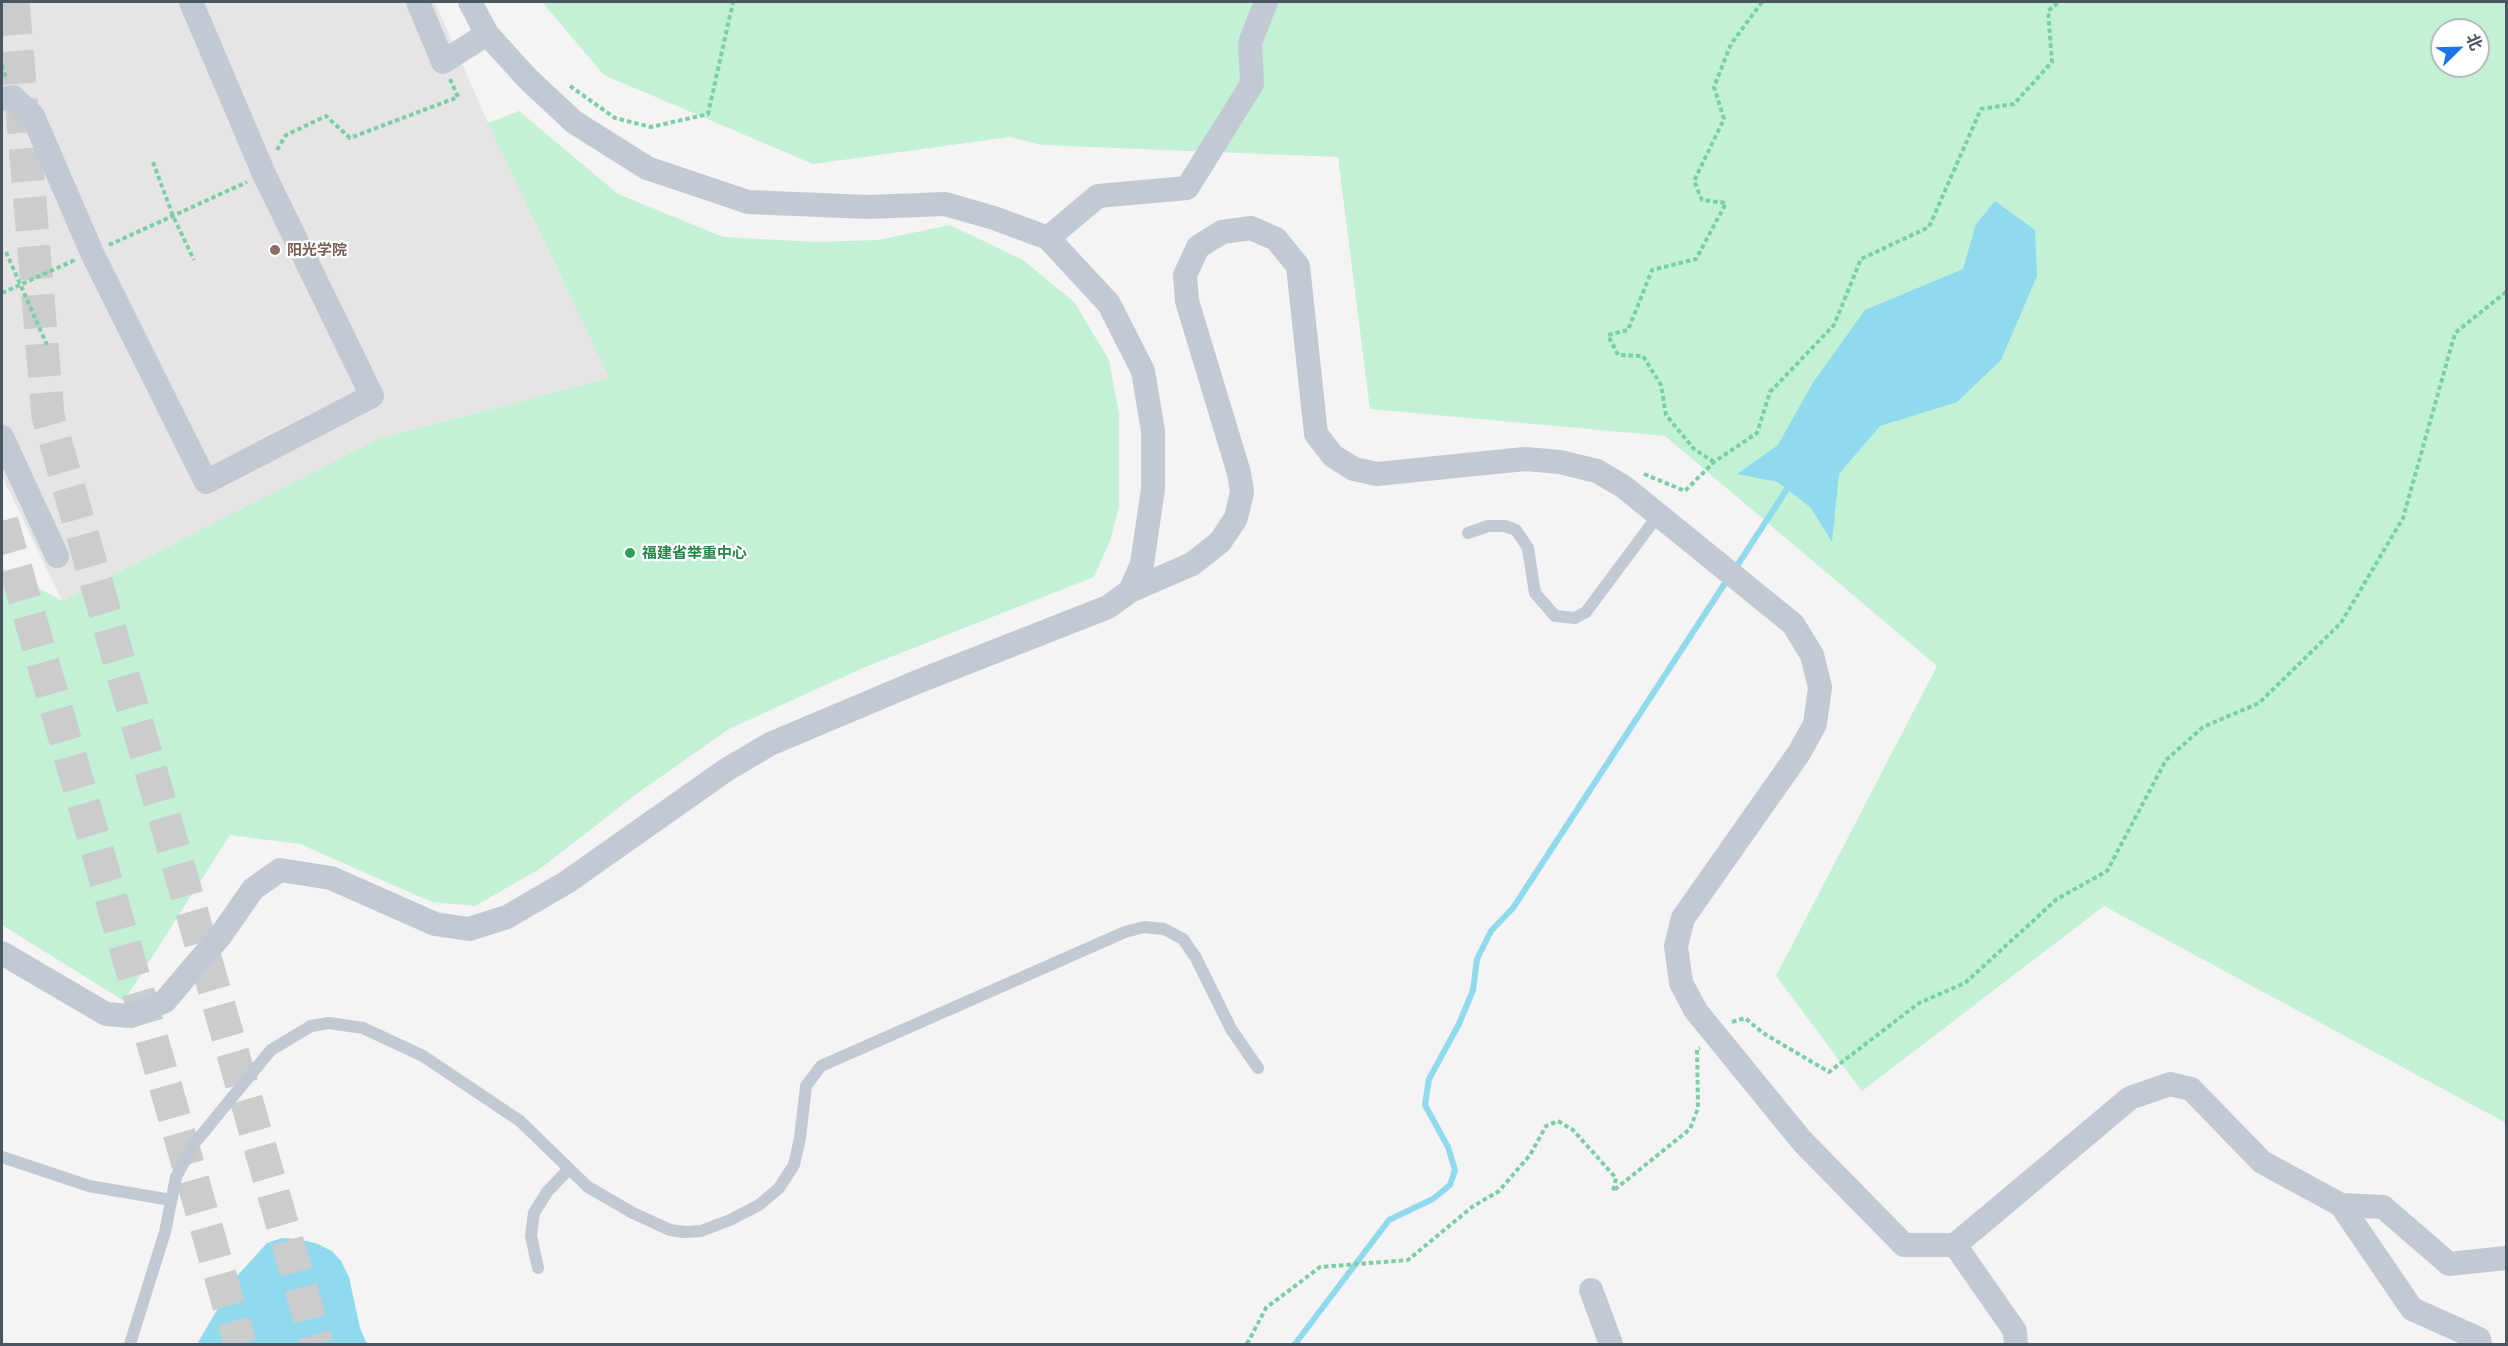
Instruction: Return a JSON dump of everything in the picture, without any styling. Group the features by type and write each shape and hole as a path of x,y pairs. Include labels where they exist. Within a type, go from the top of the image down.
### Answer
{"street":[{"path":"2,99 13,97 33,116 92,253 206,483 372,396 264,174 192,2"},
{"path":"418,2 443,62 487,34"},
{"path":"470,2 487,34 574,122 647,168 748,202 868,207 945,204 994,218 1048,238 1109,304 1143,371 1153,430 1153,489 1142,564 1130,591"},
{"path":"1048,238 1098,196 1187,188 1252,84 1250,43 1266,2"},
{"path":"2,953 106,1014 131,1016 165,1001 220,935 253,889 280,870 331,878 435,924 469,929 507,917 567,882 726,770 770,744 918,682 1108,607 1130,591 1192,564 1220,542 1236,518 1242,492 1239,473 1187,300 1185,275 1198,247 1222,232 1251,228 1276,239 1298,266 1316,434 1333,456 1354,469 1377,474 1525,459 1560,462 1597,471 1619,484 1659,514 1793,624 1812,655 1820,687 1815,724 1799,753 1683,918 1676,946 1682,983 1696,1011 1802,1141 1904,1245 1955,1245 2130,1098 2170,1084 2191,1089 2262,1162 2341,1205 2383,1208 2449,1264 2506,1258"},
{"path":"2,438 57,556"},
{"path":"2341,1205 2412,1309 2479,1339 2480,1344"},
{"path":"1955,1245 2015,1331 2016,1344"},
{"path":"1591,1290 1611,1344"}],"lane":[{"path":"1468,533 1488,526 1505,525 1516,530 1528,548 1534,593 1555,616 1575,618 1586,612 1659,514"},
{"path":"130,1344 165,1232 176,1177 194,1144 261,1060 284,1039 299,1031 329,1023 363,1028 423,1056 520,1121 588,1187 670,1230 684,1232 701,1231 730,1220 770,1197 788,1177 794,1165 800,1138 806,1086 821,1066 1125,932 1144,927 1164,929 1183,939 1196,958 1231,1029 1258,1068"},
{"path":"2,1157 90,1186 171,1200"},
{"path":"538,1268 531,1236 534,1213 547,1192 569,1169"}],"path":[{"path":"562,81 615,117 651,127 708,114 733,2"},
{"path":"1714,462 1694,449 1666,415 1661,385 1643,356 1618,354 1608,336 1628,330 1652,270 1696,258 1726,203 1702,200 1694,181 1724,119 1714,87 1731,44 1762,2"},
{"path":"1619,484 1624,466 1686,491 1714,462 1757,433 1770,392 1834,325 1862,259 1929,227 1981,109 2014,104 2052,62 2048,11 2059,2"},
{"path":"153,162 173,216 194,260"},
{"path":"6,252 47,345"},
{"path":"1247,1344 1266,1308 1320,1267 1408,1260 1472,1207 1499,1191 1530,1155 1546,1126 1558,1121 1573,1130 1616,1178 1613,1191 1690,1129 1698,1108 1696,1049 1722,1045 1727,1023 1744,1017 1763,1034 1829,1072 1919,1003 1965,983 2057,899 2107,871 2166,760 2203,727 2259,703 2341,623 2403,518 2455,333 2506,292"}],"shaded area":[{"name":"阳光学院","path":"2,2 435,2 488,123 609,378 378,439 62,601 2,476"}],"green space":[{"path":"542,2 2506,2 2506,1123 2104,906 1862,1091 1776,976 1937,666 1665,436 1370,409 1338,157 1042,145 1010,137 813,164 604,75"},
{"name":"福建省举重中心","path":"519,111 618,194 723,237 817,242 878,240 950,225 1023,260 1074,302 1109,360 1119,414 1119,507 1111,538 1094,577 865,667 729,729 639,792 541,868 475,906 432,902 300,844 230,835 124,1001 2,925 2,568 62,601 378,439 609,378 488,123"}],"water":[{"path":"1995,201 2035,230 2037,276 2001,360 1957,402 1880,426 1839,474 1832,542 1811,508 1778,482 1737,474 1778,445 1812,384 1865,310 1963,269 1976,224"},
{"path":"282,1238 299,1239 318,1244 332,1251 341,1261 349,1277 360,1328 367,1344 197,1344 237,1276 267,1243"}],"waterway":[{"path":"1735,569 1787,489"},
{"path":"1295,1344 1389,1220 1433,1199 1450,1185 1455,1170 1448,1147 1425,1105 1429,1079 1459,1024 1473,990 1477,959 1491,931 1513,908 1729,577"}],"tunnel":[{"path":"13,2 48,416 317,1344"},
{"path":"2,521 240,1344"}],"place":[{"name":"阳光学院","path":"275,250"},
{"name":"福建省举重中心","path":"630,553"}]}
